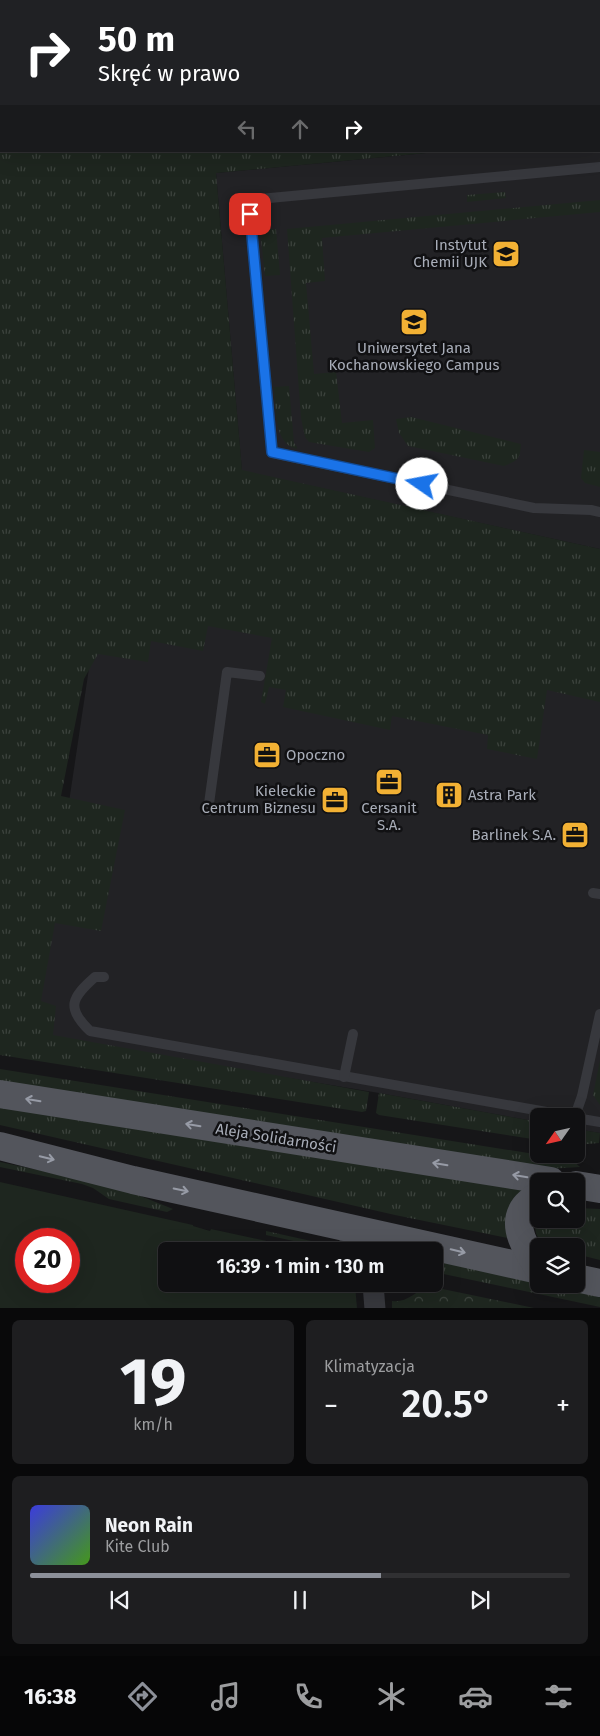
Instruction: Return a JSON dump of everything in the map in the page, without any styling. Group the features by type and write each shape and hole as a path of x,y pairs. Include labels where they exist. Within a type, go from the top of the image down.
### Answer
{"main road":[{"name":"Aleja Solidarności","path":"0,1094 530,1178"},
{"path":"0,1146 133,1180 342,1226 390,1242"},
{"path":"585,1186 600,1189"},
{"path":"530,1201 521,1212 519,1226 522,1240 530,1254"},
{"path":"443,1253 530,1267"},
{"path":"585,1280 600,1283"}],"street":[{"path":"342,1226 353,1242"},
{"path":"374,1292 375,1308"}],"lane":[{"path":"600,167 248,200 272,452 534,508 600,512"},
{"path":"208,812 227,672 260,676"},
{"path":"104,977 95,977 81,990 74,1005 77,1019 90,1031 530,1109"},
{"path":"578,1108 600,1014"},
{"path":"344,1077 353,1034"},
{"path":"585,1119 600,1122"}],"shaded area":[{"name":"Uniwersytet Jana Kochanowskiego Campus","path":"436,152 600,152 600,549 242,471 216,173"},
{"name":"Kieleckie Centrum Biznesu","path":"117,481 600,561 600,1133 585,1130 585,1108 530,1108 530,1120 379,1093 34,1036"}],"green space":[{"path":"0,152 436,152 216,173 242,470 600,549 600,702 547,690 537,759 487,749 488,735 392,716 390,730 283,707 286,690 269,687 265,704 261,702 272,638 208,626 203,651 151,641 148,662 98,654 84,679 61,796 125,810 101,931 55,923 41,1001 56,1006 53,1035 369,1092 366,1111 362,1112 0,1055"},
{"path":"505,192 506,198 467,202 467,195"},
{"path":"600,200 600,212 322,238 325,281 306,283 314,374 336,372 342,423 373,420 375,448 369,452 309,442 305,437 301,418 287,229"},
{"path":"276,229 280,275 265,276 260,230"},
{"path":"289,386 294,443 297,449 289,446 284,440 277,423 274,387"},
{"path":"411,417 521,444 519,456 515,461 504,466 408,446 399,433 396,419"},
{"path":"584,450 600,452 600,487 585,483 581,478"},
{"path":"600,1060 600,1105 593,1095"},
{"path":"0,1069 530,1153 530,1163 575,1163 580,1167 546,1169 0,1084"},
{"path":"379,1093 530,1120 530,1139 379,1115 376,1113"},
{"path":"0,1106 527,1191 512,1239 395,1215 0,1125"},
{"path":"585,1130 600,1133 599,1143 585,1144"},
{"path":"0,1162 118,1187 173,1209 167,1212 109,1199 93,1188 82,1184 0,1167"},
{"path":"0,1182 193,1225 210,1231 211,1229 271,1242 158,1242 158,1292 356,1292 357,1308 0,1308"},
{"path":"585,1208 600,1209 600,1260 585,1256 585,1238 539,1238 535,1228 585,1228"},
{"path":"266,1231 316,1242 298,1242 266,1235"},
{"path":"443,1261 530,1280 530,1292 443,1274"},
{"path":"443,1289 534,1308 392,1308 392,1301 407,1299 418,1292 443,1292"},
{"path":"534,1293 585,1293 600,1296 600,1307"}],"place":[{"name":"Instytut Chemii UJK","path":"506,254"},
{"name":"Uniwersytet Jana Kochanowskiego Campus","path":"414,322"},
{"name":"Opoczno","path":"267,755"},
{"name":"Cersanit S.A.","path":"389,782"},
{"name":"Astra Park","path":"449,795"},
{"name":"Kieleckie Centrum Biznesu","path":"335,800"},
{"name":"Barlinek S.A.","path":"575,835"}],"route":[{"path":"250,214 272,452 422,484"}]}
